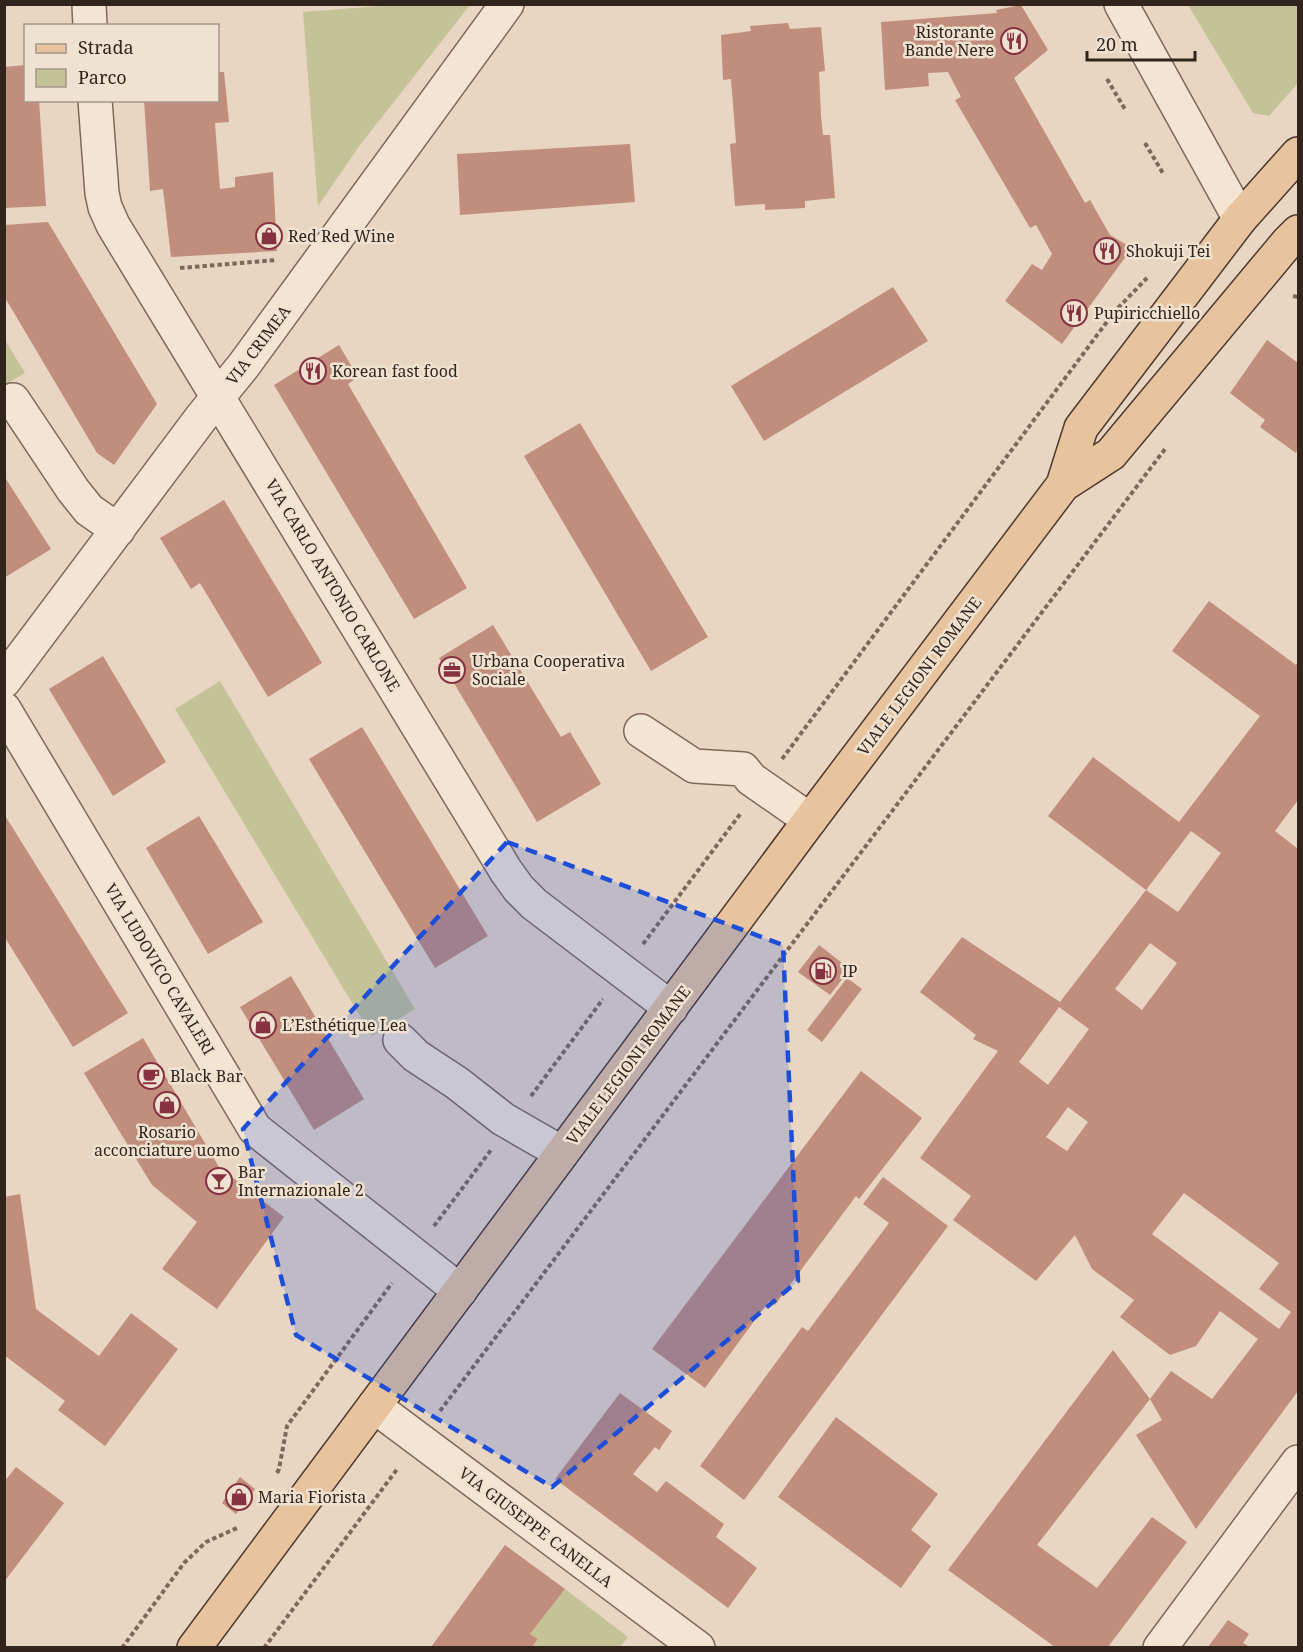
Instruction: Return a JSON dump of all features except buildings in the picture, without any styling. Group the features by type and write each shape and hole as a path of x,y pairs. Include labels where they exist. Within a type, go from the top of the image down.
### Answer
{"main road":[{"name":"VIALE LEGIONI ROMANE","path":"1064,485 1081,428 1240,219 1299,154"},
{"name":"VIALE LEGIONI ROMANE","path":"194,1647 810,820 1064,485 1111,454 1287,243 1299,232"}],"street":[{"path":"89,4 90,24"},
{"name":"VIA CRIMEA","path":"4,681 244,364 507,4"},
{"path":"1120,4 1240,219"},
{"name":"VIA CARLO ANTONIO CARLONE","path":"95,102 102,193 113,225 500,860 519,889 534,904 671,1008"},
{"path":"13,400 89,510 118,530"},
{"name":"VIA LUDOVICO CAVALERI","path":"4,709 255,1129 460,1291"},
{"path":"641,731 694,766 743,769 752,779 810,820"},
{"path":"400,1040 416,1056 457,1083 503,1119 562,1153"},
{"name":"VIA GIUSEPPE CANELLA","path":"374,1406 698,1647"},
{"path":"1160,1647 1299,1462"}],"path":[{"path":"1107,79 1126,111"},
{"path":"1145,143 1164,175"},
{"path":"171,269 281,260"},
{"path":"641,947 1115,311 1147,278 1156,272"},
{"path":"1284,299 1291,291"},
{"path":"442,1409 1167,446"},
{"path":"274,1477 279,1469 286,1426 395,1279"},
{"path":"264,1647 402,1463"},
{"path":"122,1647 184,1563 206,1542 235,1530 241,1523"}],"highlighted area":[{"path":"507,842 783,945 798,1281 552,1487 296,1335 243,1129"}],"green space":[{"path":"406,4 470,5 360,145 318,206 303,12"},
{"path":"1188,5 1298,5 1298,83 1269,116 1253,113"},
{"path":"5,340 25,373 4,385"},
{"path":"220,681 415,1009 372,1036 175,709"},
{"path":"565,1589 628,1637 620,1647 532,1648 538,1639 530,1634"}],"place":[{"name":"Ristorante Bande Nere","path":"1014,41"},
{"name":"Red Red Wine","path":"269,236"},
{"name":"Shokuji Tei","path":"1107,251"},
{"name":"Pupiricchiello","path":"1074,313"},
{"name":"Korean fast food","path":"313,371"},
{"name":"Urbana Cooperativa Sociale","path":"452,670"},
{"name":"IP","path":"823,971"},
{"name":"L’Esthétique Lea","path":"263,1025"},
{"name":"Black Bar","path":"151,1076"},
{"name":"Rosario acconciature uomo","path":"167,1105"},
{"name":"Bar Internazionale 2","path":"219,1181"},
{"name":"Maria Fiorista","path":"239,1497"}]}
